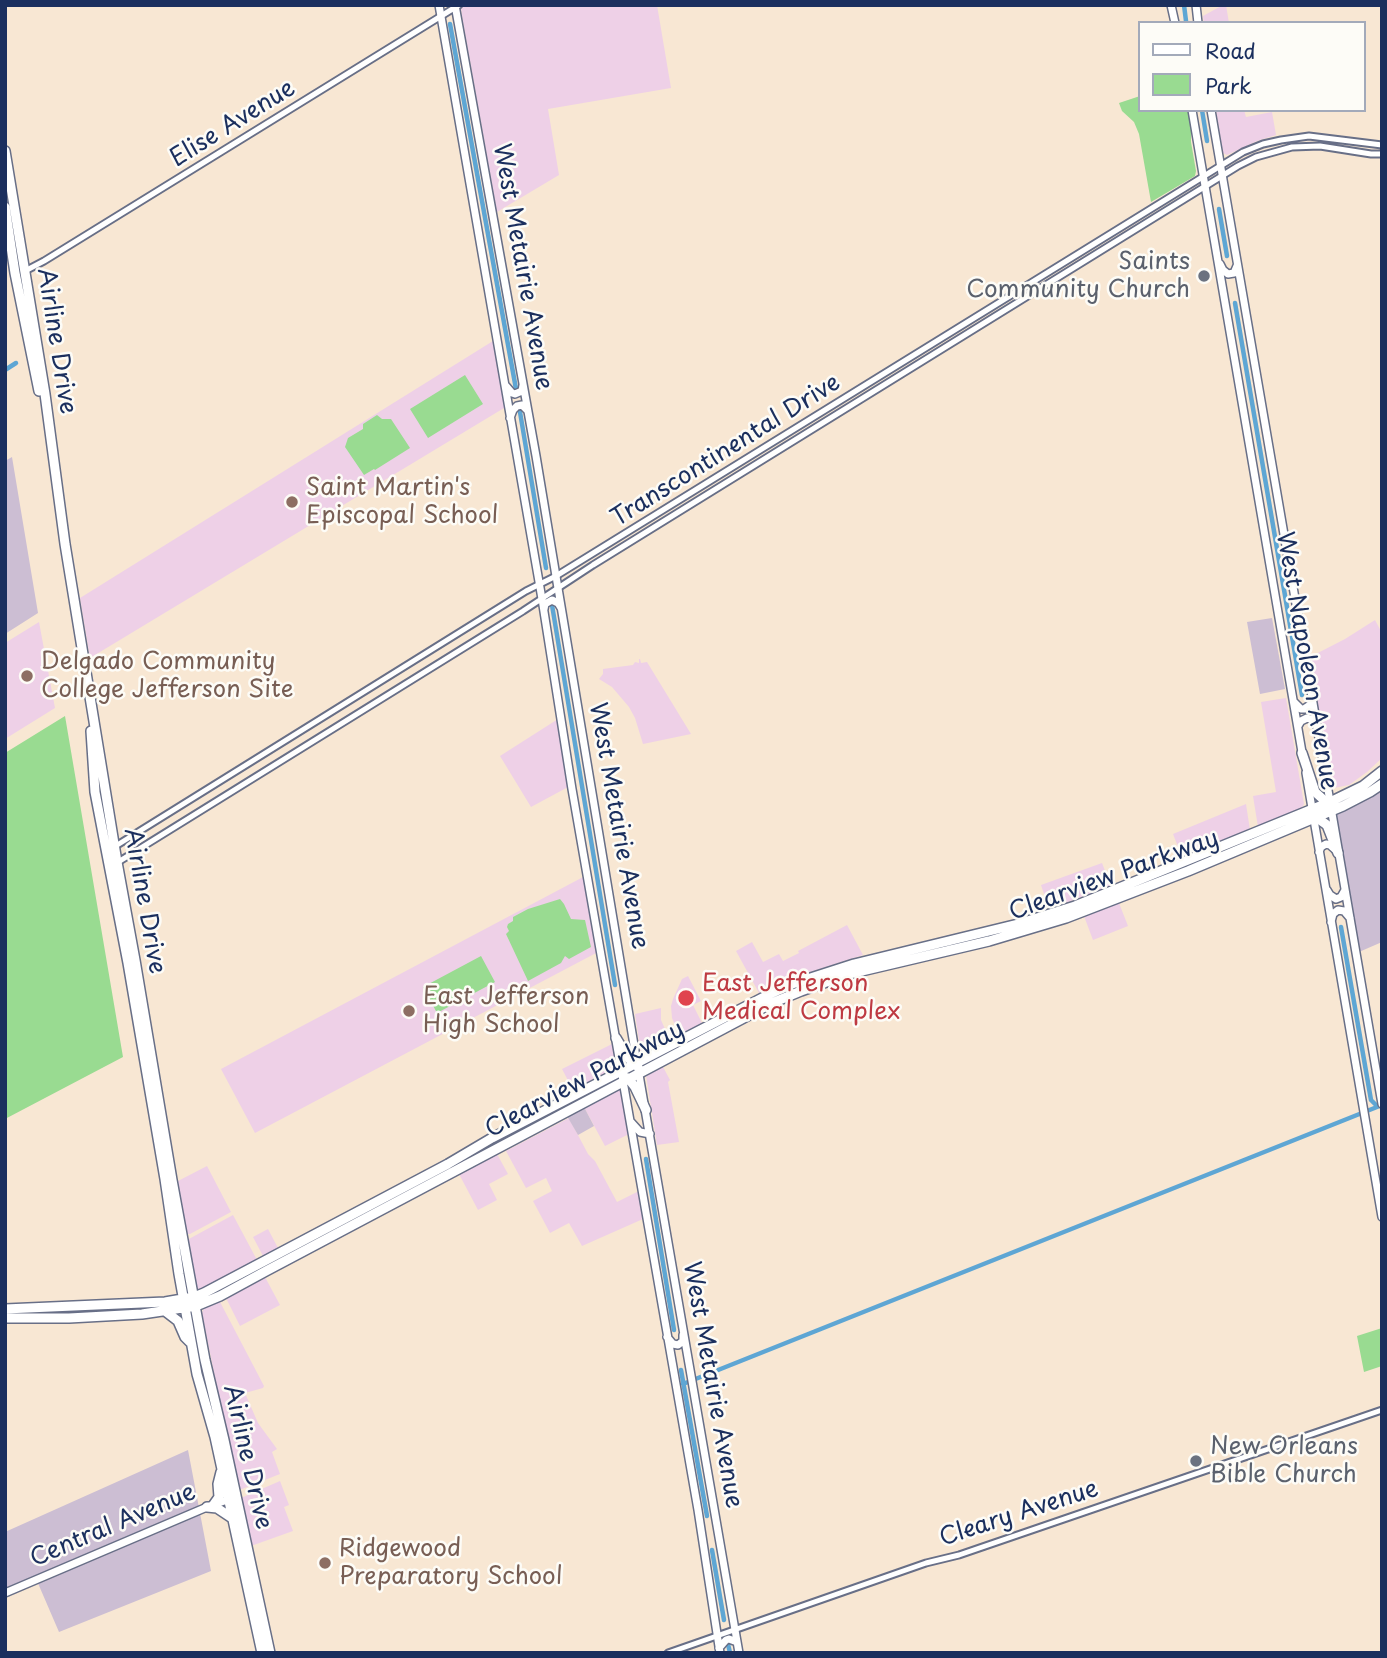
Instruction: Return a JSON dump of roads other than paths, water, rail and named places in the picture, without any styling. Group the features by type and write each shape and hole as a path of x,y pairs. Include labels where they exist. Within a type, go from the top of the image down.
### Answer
{"highway":[{"name":"Airline Drive","path":"5,151 46,394 110,849 165,1179 190,1303 218,1417 232,1498 270,1653"},
{"name":"Airline Drive","path":"5,207 15,274 41,401 59,537 87,703 95,792 110,849"},
{"path":"1302,752 1313,787 1330,805"},
{"name":"Clearview Parkway","path":"637,1067 649,1067 772,1003 828,981 1032,930 1103,905 1105,900 1116,894 1312,814 1363,786 1382,771"},
{"name":"Clearview Parkway","path":"1330,805 1343,806 1382,784"},
{"path":"1312,814 1329,828 1338,853"},
{"name":"Clearview Parkway","path":"5,1318 80,1317 165,1311 220,1296 541,1125 692,1034 792,985 854,964 1030,921 1118,894 1134,882 1312,814"},
{"path":"914,958 914,953 943,943"},
{"path":"879,967 890,959 903,956 905,951"},
{"path":"678,1052 678,1047 692,1040 692,1034"},
{"path":"616,1038 637,1067"},
{"name":"Clearview Parkway","path":"190,1303 611,1076 624,1076"},
{"path":"624,1076 635,1087 646,1110"},
{"path":"536,1116 541,1125"},
{"path":"312,1247 313,1240 342,1224 348,1217"},
{"name":"Airline Drive","path":"190,1303 191,1344 197,1374 232,1498 232,1518 262,1653"},
{"path":"5,1308 190,1303"},
{"path":"165,1311 178,1321 191,1344"},
{"path":"206,1406 212,1408 218,1417"},
{"path":"222,1470 218,1484 219,1497 211,1506 232,1518"}],"main road":[{"name":"West Metairie Avenue","path":"439,5 540,585 572,789 624,1076 629,1118 635,1133 636,1157 720,1650"},
{"name":"West Metairie Avenue","path":"457,6 554,560 637,1067 739,1653"},
{"path":"443,30 445,22 454,20 461,36"},
{"name":"West Napoleon Avenue","path":"1192,112 1382,1217"},
{"name":"West Napoleon Avenue","path":"1211,112 1382,1103"},
{"path":"1218,261 1228,274 1234,272 1237,265"},
{"path":"1224,297 1226,290 1232,285 1236,285 1242,294"},
{"path":"503,379 515,394 522,391 523,385"},
{"path":"510,421 517,406 526,407 528,414"},
{"path":"536,563 540,571 548,572 552,570 554,560"},
{"path":"544,610 545,604 552,600 558,603 562,612"},
{"path":"1293,701 1304,709 1310,705 1312,699"},
{"path":"1298,727 1307,718 1313,720 1317,726"},
{"path":"1319,852 1326,844 1338,853"},
{"path":"1325,887 1336,899 1341,897 1345,888"},
{"path":"1331,923 1338,910 1344,911 1350,919"},
{"path":"609,994 613,999 619,1000 626,989"},
{"path":"613,1021 621,1012 630,1018"},
{"path":"635,1133 645,1129 648,1123"},
{"path":"635,1133 650,1134"},
{"path":"635,1133 644,1138 652,1149"},
{"path":"636,1157 640,1146 646,1145 652,1149"},
{"path":"666,1333 668,1340 678,1345 683,1341 683,1328"},
{"path":"672,1368 675,1356 680,1355 684,1356 691,1371"},
{"name":"Central Avenue","path":"5,1593 232,1498"},
{"path":"698,1515 705,1526 709,1526 715,1516"},
{"path":"703,1546 709,1539 720,1544"},
{"path":"714,1614 717,1621 724,1624 731,1621 732,1615"},
{"path":"720,1650 726,1640 737,1642"}],"street":[{"name":"Elise Avenue","path":"15,274 26,271 457,6"},
{"name":"Transcontinental Drive","path":"110,849 1243,152 1263,144 1309,136 1382,145"},
{"name":"Transcontinental Drive","path":"113,864 910,368 1256,157 1292,147 1320,146 1382,154"},
{"path":"906,360 910,368"},
{"name":"Cleary Avenue","path":"668,1653 1382,1410"}],"waterway":[{"path":"1184,5 1186,21"},
{"path":"450,24 516,389"},
{"path":"1202,112 1207,141"},
{"path":"1219,209 1227,256"},
{"path":"1235,303 1302,695"},
{"path":"5,370 16,363"},
{"path":"520,412 546,568"},
{"path":"552,605 615,985"},
{"path":"1341,927 1371,1100 1377,1106"},
{"path":"683,1384 1382,1105"},
{"path":"646,1159 674,1330"},
{"path":"681,1370 707,1516"},
{"path":"712,1550 724,1620"},
{"path":"728,1644 730,1653"}],"place":[{"name":"Saints Community Church","path":"1204,276"},
{"name":"Saint Martin's Episcopal School","path":"292,502"},
{"name":"Delgado Community College Jefferson Site","path":"27,676"},
{"name":"East Jefferson Medical Complex","path":"686,998"},
{"name":"East Jefferson High School","path":"409,1011"},
{"name":"New Orleans Bible Church","path":"1196,1461"},
{"name":"Ridgewood Preparatory School","path":"325,1563"}]}
